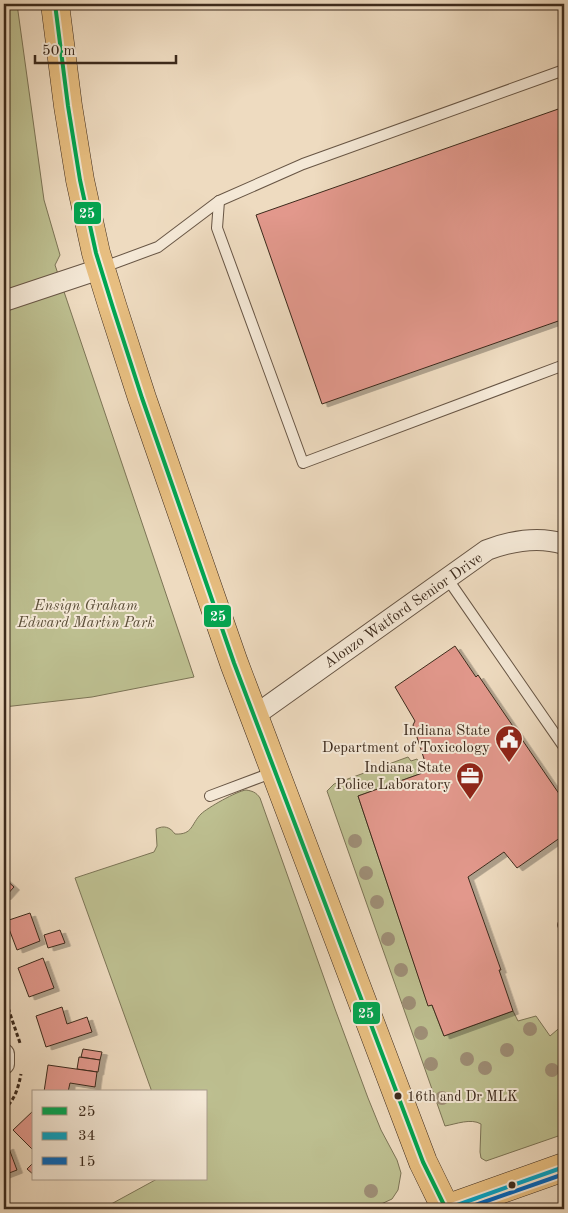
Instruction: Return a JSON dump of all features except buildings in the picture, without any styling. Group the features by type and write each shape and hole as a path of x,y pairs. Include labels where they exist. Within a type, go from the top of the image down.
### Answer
{"main road":[{"path":"55,4 72,136 100,268 187,530 254,716 424,1162 446,1209 564,1167"}],"street":[{"path":"4,301 100,268"},
{"name":"Alonzo Watford Senior Drive","path":"254,716 487,550 530,541 550,540 564,544"},
{"path":"4,1054 4,1064"}],"lane":[{"path":"100,268 158,247 219,201 303,164 564,70"},
{"path":"219,201 216,228 303,463 564,365"},
{"path":"448,578 564,747"},
{"path":"210,796 275,772"}],"green space":[{"name":"Ensign Graham Edward Martin Park","path":"4,4 17,4 44,200 60,255 55,265 194,677 92,697 4,707"},
{"path":"408,757 411,761 417,759 420,764 425,763 428,771 358,796 428,1005 432,1005 444,1036 513,1011 518,1021 536,1016 550,1036 564,1024 564,1134 486,1161 481,1158 480,1152 481,1124 468,1121 445,1126 327,791 334,784"},
{"path":"242,791 254,792 260,798 368,1098 381,1130 397,1160 401,1173 398,1190 392,1199 366,1209 102,1209 155,1180 208,1180 208,1090 151,1090 75,878 154,852 157,846 156,829 164,827 169,828 175,834 185,833 204,811 229,796"}],"transit line":[{"name":"25","path":"55,4 80,180 96,253 142,398 234,663 423,1162 446,1209"},
{"name":"34","path":"446,1209 564,1167"},
{"name":"15","path":"464,1209 564,1174"}],"place":[{"name":"Indiana State Department of Toxicology","path":"509,763"},
{"name":"Indiana State Police Laboratory","path":"470,800"},
{"name":"16th and Dr MLK","path":"398,1096"}]}
